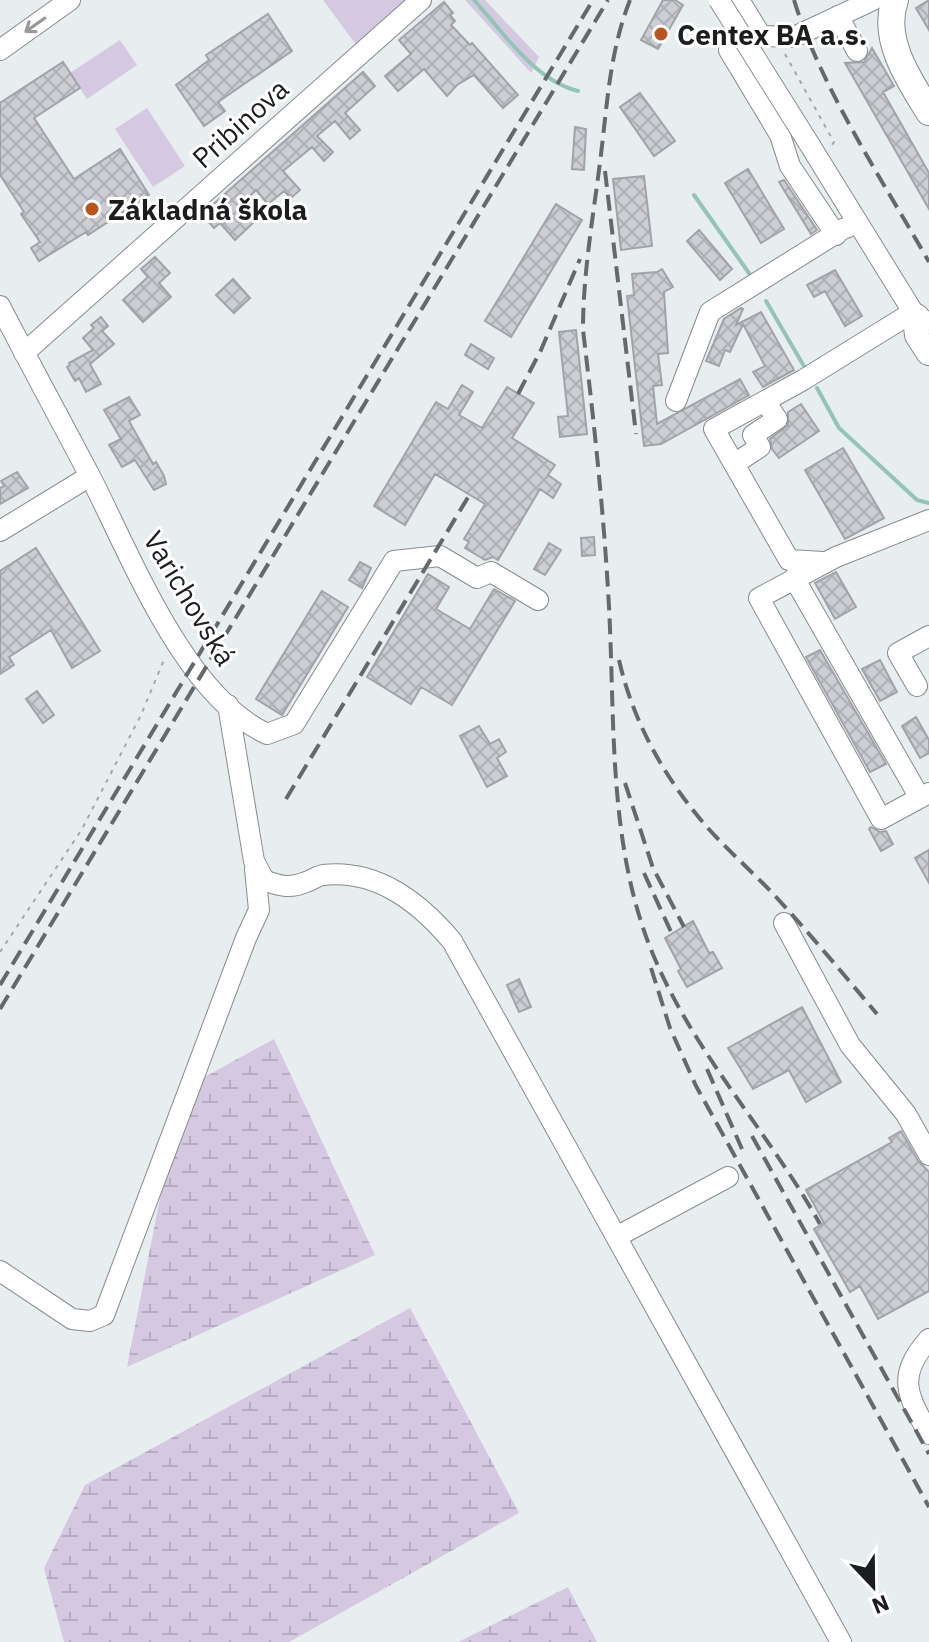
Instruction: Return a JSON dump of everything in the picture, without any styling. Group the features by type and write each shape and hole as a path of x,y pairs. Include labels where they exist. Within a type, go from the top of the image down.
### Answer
{"main road":[{"path":"895,0 891,17 897,52 909,80 929,112"},
{"path":"922,320 918,335 929,352"}],"street":[{"path":"0,50 70,0"},
{"path":"719,0 922,320 714,429 789,560 826,562"},
{"path":"739,0 761,36"},
{"path":"836,235 790,166 780,135 723,52 761,36 786,37 806,33 873,0"},
{"name":"Pribinova","path":"24,353 419,1"},
{"path":"838,16 857,51"},
{"path":"676,401 710,312 736,293 858,223"},
{"name":"Varichovská","path":"0,306 173,636 192,667 250,726 267,734 294,724 394,561 440,556 477,578 491,572 538,600"},
{"path":"734,464 760,447 753,435 777,419 765,401"},
{"path":"0,531 90,476"},
{"path":"794,578 924,795 881,819 759,598 794,578 826,562 929,520"},
{"path":"917,686 898,653 929,636"},
{"path":"0,1271 72,1319 90,1321 104,1315 259,910 228,705"},
{"path":"254,861 264,880 282,887 292,887 319,876 344,874 370,879 409,898 432,917 452,941 841,1642"},
{"path":"784,923 850,1045 906,1114 929,1155"},
{"path":"618,1236 728,1177"},
{"path":"929,1339 916,1353 907,1378 913,1404 929,1434"}],"path":[{"path":"786,37 785,56 834,142 828,151"},
{"path":"0,952 82,829 141,715 173,636"}],"green space":[{"path":"323,0 409,0 357,46"},
{"path":"465,0 485,0 539,57 531,73"},
{"path":"120,40 137,65 87,99 70,73"},
{"path":"147,108 185,166 153,187 115,129"},
{"path":"274,1039 375,1255 127,1367 181,1090"},
{"path":"410,1308 519,1513 289,1642 64,1642 44,1568 85,1485"},
{"path":"568,1587 597,1642 458,1642"}],"building":[{"path":"663,0 675,0 683,5 658,49 641,40"},
{"path":"929,0 929,30 916,8"},
{"path":"444,2 453,13 450,15 455,21 451,25 470,45 472,43 518,95 503,108 474,75 457,85 447,96 424,69 398,91 385,76 411,54 399,40"},
{"path":"268,14 292,51 218,102 225,111 204,126 176,85 209,60 206,55"},
{"path":"872,48 894,86 883,92 929,173 929,209 845,63 864,62"},
{"path":"63,62 80,88 34,118 74,179 120,149 149,195 88,235 86,232 39,261 31,248 40,242 0,175 0,103"},
{"path":"363,72 375,86 345,113 360,130 350,139 335,121 317,136 333,152 324,161 312,147 283,171 300,190 291,198 284,191 268,204 256,190 240,206 254,222 235,240 220,223 214,228 202,214"},
{"path":"640,93 675,141 654,156 620,107"},
{"path":"575,127 586,129 584,170 572,169"},
{"path":"748,169 784,229 761,243 725,183"},
{"path":"644,176 652,246 621,250 613,179"},
{"path":"784,180 817,230 811,234 779,182"},
{"path":"556,204 582,220 511,337 485,321"},
{"path":"699,230 732,269 720,280 687,241"},
{"path":"155,257 170,273 159,283 171,297 143,322 123,300 148,277 141,269"},
{"path":"662,269 673,287 664,292 668,353 658,354 662,385 653,386 657,424 740,379 749,395 661,444 644,446 627,296 634,295 632,274"},
{"path":"835,270 862,316 845,326 825,291 814,297 807,285"},
{"path":"233,279 250,298 234,313 216,295"},
{"path":"741,308 736,325 761,312 794,370 763,387 753,372 765,366 743,324 730,352 725,350 719,366 706,361 724,319"},
{"path":"101,317 108,326 102,331 114,344 90,364 101,384 86,392 79,378 75,381 67,367 93,350 83,338"},
{"path":"576,330 587,434 560,437 558,417 568,416 559,332"},
{"path":"471,344 494,358 488,369 465,355"},
{"path":"462,385 473,392 459,415 482,428 507,387 534,403 512,438 555,465 548,475 561,484 553,498 540,489 498,560 493,557 485,560 465,548 469,542 464,539 485,504 435,474 405,525 374,506 436,402 448,409"},
{"path":"129,397 140,415 129,421 153,464 156,462 164,476 166,484 154,490 135,460 122,467 109,445 121,439 104,410"},
{"path":"801,404 819,431 779,458 772,449 770,439 788,425 788,412"},
{"path":"843,448 884,518 845,539 805,470"},
{"path":"17,472 28,488 0,504 0,488 4,486 1,481"},
{"path":"594,537 595,555 582,556 581,538"},
{"path":"549,543 561,550 545,575 534,569"},
{"path":"36,548 100,651 72,668 51,630 9,657 14,665 0,674 0,571"},
{"path":"360,562 371,568 362,588 349,580"},
{"path":"836,572 856,607 835,619 815,583"},
{"path":"428,574 449,587 436,609 470,629 494,589 515,601 452,705 421,687 411,704 367,677"},
{"path":"322,591 348,607 282,715 256,699"},
{"path":"820,650 886,764 870,772 806,657"},
{"path":"880,660 897,692 880,701 862,669"},
{"path":"37,691 54,715 43,723 26,699"},
{"path":"916,717 929,740 929,753 920,758 902,726"},
{"path":"479,726 490,744 499,739 506,752 497,758 507,776 487,787 460,736"},
{"path":"871,827 880,832 886,831 893,844 881,851 869,829"},
{"path":"929,850 929,883 915,858"},
{"path":"693,921 709,953 713,952 722,968 687,987 665,938"},
{"path":"519,979 531,1007 519,1012 507,985"},
{"path":"802,1007 841,1082 806,1102 789,1070 753,1089 728,1048"},
{"path":"901,1131 918,1161 929,1172 929,1291 878,1319 860,1286 850,1292 814,1229 824,1223 806,1190 892,1142 889,1138"}],"waterway":[{"path":"474,0 533,66 547,77 578,91"},
{"path":"694,195 751,276"},
{"path":"766,301 805,368"},
{"path":"817,388 839,428 917,500 929,503"}],"railway":[{"path":"0,985 593,0"},
{"path":"0,1009 608,0"},
{"path":"630,0 617,42 609,84 583,310 604,537 620,822 636,906 667,984 707,1054 820,1224"},
{"path":"794,0 836,100 929,262"},
{"path":"605,171 636,434"},
{"path":"518,394 541,350 580,259"},
{"path":"286,799 470,494"},
{"path":"619,660 633,706 652,749 692,809 789,911 877,1014"},
{"path":"625,783 653,868 684,927"},
{"path":"644,873 672,934"},
{"path":"651,968 670,1028 696,1086 929,1507"},
{"path":"707,1069 742,1149"},
{"path":"752,1136 929,1454"}],"place":[{"name":"Centex BA a.s.","path":"661,34"},
{"name":"Základná škola","path":"92,209"}]}
